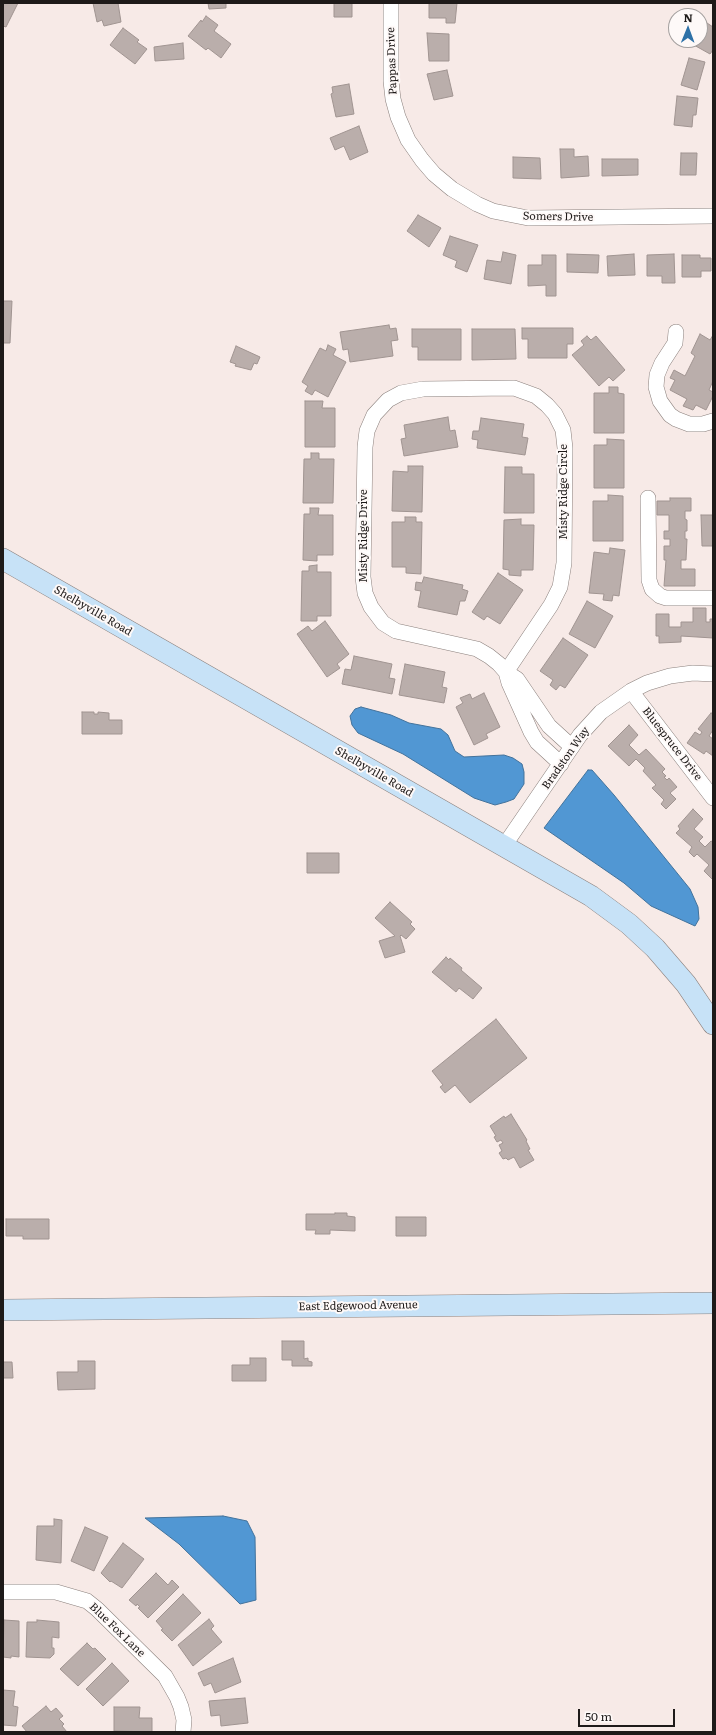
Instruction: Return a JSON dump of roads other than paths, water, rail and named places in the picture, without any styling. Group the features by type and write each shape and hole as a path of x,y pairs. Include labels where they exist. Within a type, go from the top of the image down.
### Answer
{"main road":[{"name":"Shelbyville Road","path":"3,559 591,896 629,924 655,948 686,984 713,1024"},
{"name":"East Edgewood Avenue","path":"3,1310 713,1303"}],"street":[{"name":"Pappas Drive","path":"391,3 390,68 392,92 398,117 408,140"},
{"name":"Somers Drive","path":"408,140 425,165 442,182 477,204 499,213 528,218 713,216"},
{"path":"676,332 675,343 662,363 657,375 656,388 660,401 670,415 680,421 689,424 703,424 713,421"},
{"name":"Misty Ridge Circle","path":"423,388 514,388 522,390 536,396 547,405 555,414 563,430 565,448 564,563 562,578 551,605 506,672"},
{"name":"Misty Ridge Drive","path":"423,388 401,393 388,400 374,415 367,430 365,442 363,577 365,593 371,607 380,619 396,631 477,650 489,656 506,672 517,679 549,726 572,747"},
{"path":"648,498 649,580 652,588 660,596 666,598 713,598"},
{"name":"Misty Ridge Drive","path":"506,672 509,683 531,732 537,742 561,764"},
{"name":"Bradston Way","path":"504,846 580,735 601,712 631,691 670,676 693,673 713,674"},
{"name":"Bluespruce Drive","path":"631,691 713,798"},
{"name":"Blue Fox Lane","path":"3,1592 56,1592 87,1601 97,1608 165,1676 181,1707 184,1720 183,1732"}],"water":[{"path":"361,707 391,715 409,723 441,729 448,735 455,751 464,757 504,755 513,758 522,764 524,784 514,799 506,802 495,805 474,798 403,754 358,733 352,725 350,716 355,709"},
{"path":"588,770 592,770 614,795 690,889 698,907 699,919 695,926 651,906 624,883 544,828"},
{"path":"223,1516 247,1521 255,1537 256,1600 240,1604 179,1544 145,1518"}]}
